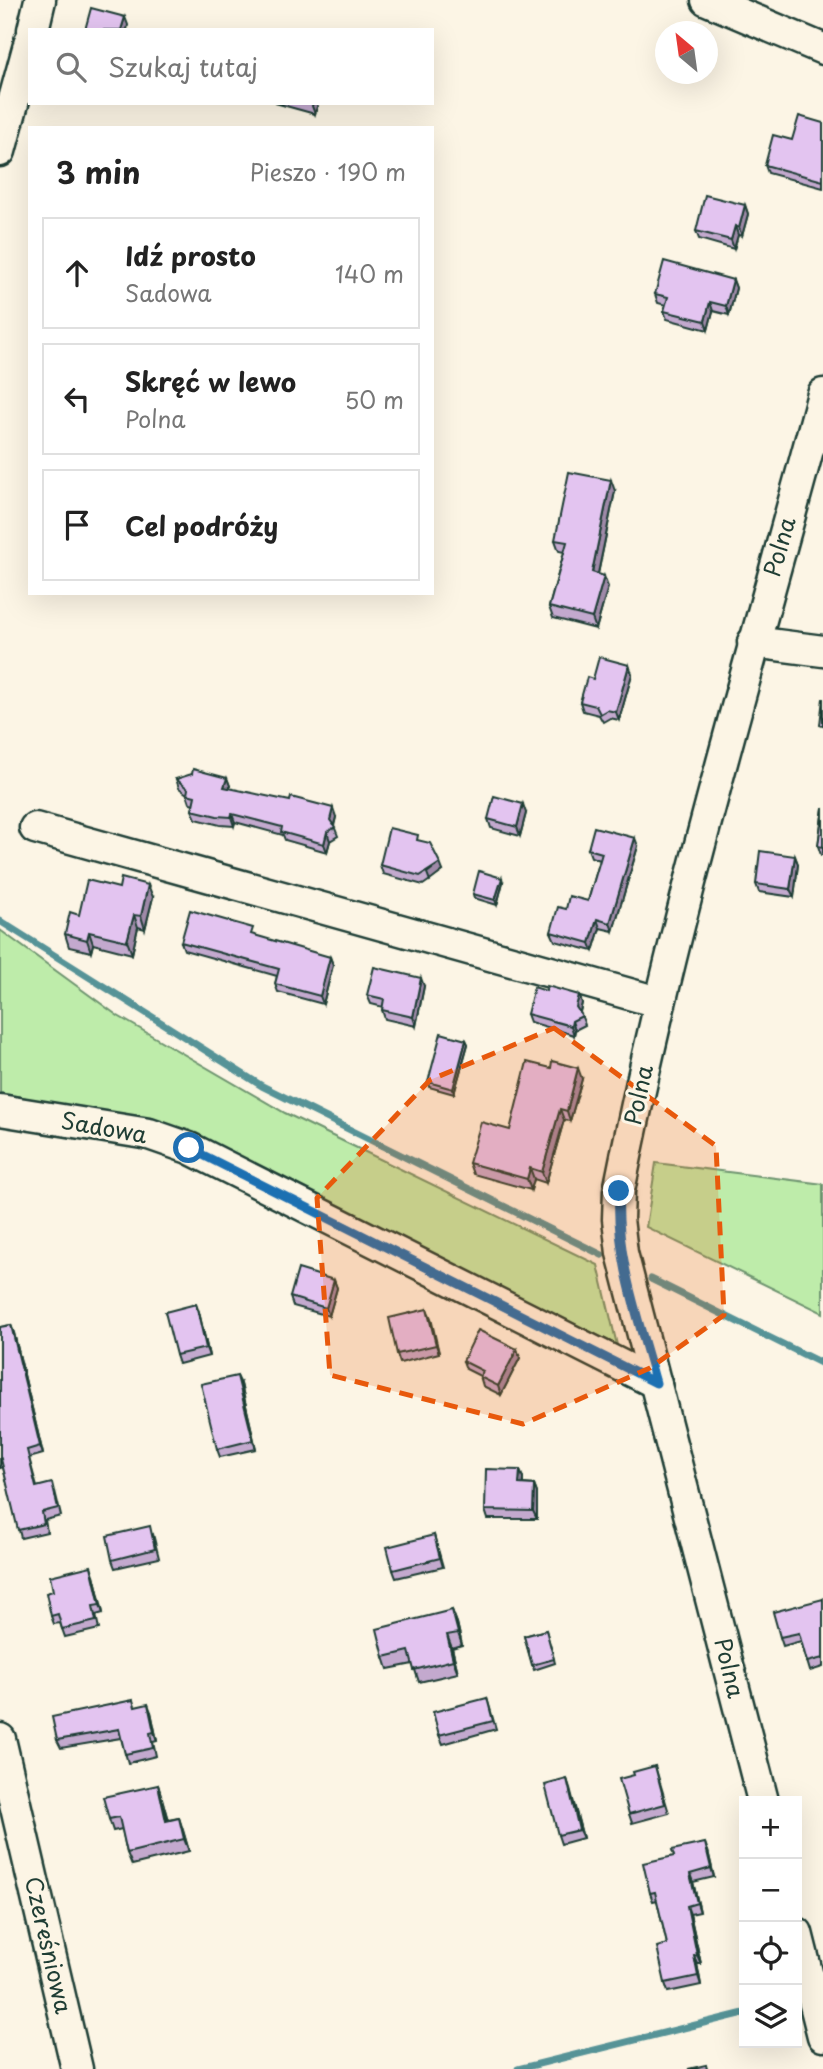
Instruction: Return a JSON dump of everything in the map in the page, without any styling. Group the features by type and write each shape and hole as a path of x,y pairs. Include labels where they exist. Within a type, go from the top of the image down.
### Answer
{"street":[{"path":"33,28 40,0"},
{"path":"707,0 823,49"},
{"path":"0,151 28,48"},
{"name":"Polna","path":"762,1796 622,1253 618,1219 619,1191 658,1002 753,642 823,394"},
{"path":"753,642 823,651"},
{"path":"35,828 658,1002"},
{"name":"Sadowa","path":"0,1110 149,1134 189,1148 656,1383"},
{"name":"Czereśniowa","path":"0,1739 77,2069"},
{"path":"802,1953 823,2036"}],"highlighted area":[{"path":"554,1028 716,1146 724,1315 650,1368 523,1424 330,1375 317,1198 430,1080"}],"green space":[{"path":"0,930 118,1016 285,1113 598,1265 617,1345 173,1126 0,1093"},
{"path":"656,1163 823,1184 823,1313 646,1227"}],"building":[{"path":"91,8 125,17 122,28 86,28"},
{"path":"799,116 823,123 823,181 765,165 773,135 792,140"},
{"path":"705,195 745,205 739,228 735,226 731,240 696,231"},
{"path":"664,261 733,280 726,306 710,302 705,321 664,311 668,297 655,294"},
{"path":"569,472 611,480 592,572 604,576 592,618 549,607 567,542 555,540"},
{"path":"599,657 629,665 616,712 607,710 600,714 596,706 580,702 587,677 593,679"},
{"path":"823,698 823,726 820,725"},
{"path":"193,769 227,778 224,787 290,801 291,797 333,808 330,820 335,827 327,832 324,844 281,832 282,827 232,814 231,817 217,816 192,810 195,796 187,794 188,789 176,779 192,774"},
{"path":"494,796 523,804 517,827 488,819"},
{"path":"823,808 823,847 818,846"},
{"path":"594,827 635,838 610,923 597,919 590,943 551,932 558,907 566,909 569,896 588,901 602,853 588,849"},
{"path":"389,828 418,835 417,840 430,843 440,863 420,876 380,865"},
{"path":"760,851 795,856 790,889 756,884"},
{"path":"479,871 502,878 495,900 473,894"},
{"path":"121,878 148,885 141,916 134,915 127,941 89,932 87,940 65,934 70,912 79,915 87,880 119,888"},
{"path":"190,910 253,928 251,934 330,957 320,996 275,984 279,969 181,942"},
{"path":"374,967 421,978 413,1017 382,1010 384,999 367,995"},
{"path":"547,986 579,995 576,1007 582,1016 572,1021 571,1026 527,1014 534,987 546,991"},
{"path":"441,1033 466,1040 453,1089 428,1082"},
{"path":"552,1061 578,1068 567,1111 560,1109 542,1172 530,1168 527,1179 469,1163 481,1122 510,1130 527,1062 551,1068"},
{"path":"298,1269 334,1280 326,1308 290,1297"},
{"path":"196,1304 206,1348 176,1355 165,1312"},
{"path":"427,1309 436,1345 397,1354 389,1318"},
{"path":"11,1325 40,1446 27,1450 36,1487 52,1483 58,1508 42,1512 44,1524 18,1530 0,1460 0,1327"},
{"path":"478,1330 517,1349 498,1386 480,1377 483,1371 463,1361"},
{"path":"237,1376 253,1440 217,1449 201,1384"},
{"path":"486,1469 520,1470 519,1484 534,1485 533,1511 485,1510"},
{"path":"150,1526 155,1549 112,1560 107,1536"},
{"path":"434,1535 440,1558 393,1570 387,1547"},
{"path":"91,1566 100,1605 93,1606 96,1621 62,1629 58,1614 51,1616 46,1593 53,1591 50,1576"},
{"path":"823,1599 823,1658 807,1662 799,1633 780,1637 773,1612"},
{"path":"452,1610 458,1633 447,1635 453,1660 414,1670 409,1651 384,1657 377,1629"},
{"path":"546,1630 554,1659 532,1665 524,1636"},
{"path":"487,1698 493,1721 439,1735 433,1712"},
{"path":"133,1700 135,1707 148,1704 154,1732 150,1733 153,1748 125,1754 119,1729 57,1740 52,1717"},
{"path":"655,1766 665,1804 629,1814 619,1779"},
{"path":"567,1779 579,1830 558,1835 545,1785"},
{"path":"158,1785 166,1821 179,1818 184,1839 127,1853 119,1817 109,1819 103,1797"},
{"path":"705,1843 711,1868 690,1874 697,1903 687,1906 697,1955 694,1956 698,1976 665,1983 657,1947 667,1944 655,1892 650,1893 643,1863 674,1856 672,1850"},
{"path":"706,2065 707,2069 688,2069"}],"waterway":[{"path":"0,921 262,1086 602,1255"},
{"path":"651,1279 823,1364"},
{"path":"518,2069 739,2014"}],"route":[{"path":"189,1148 656,1383 622,1253 618,1219 619,1191"}]}
